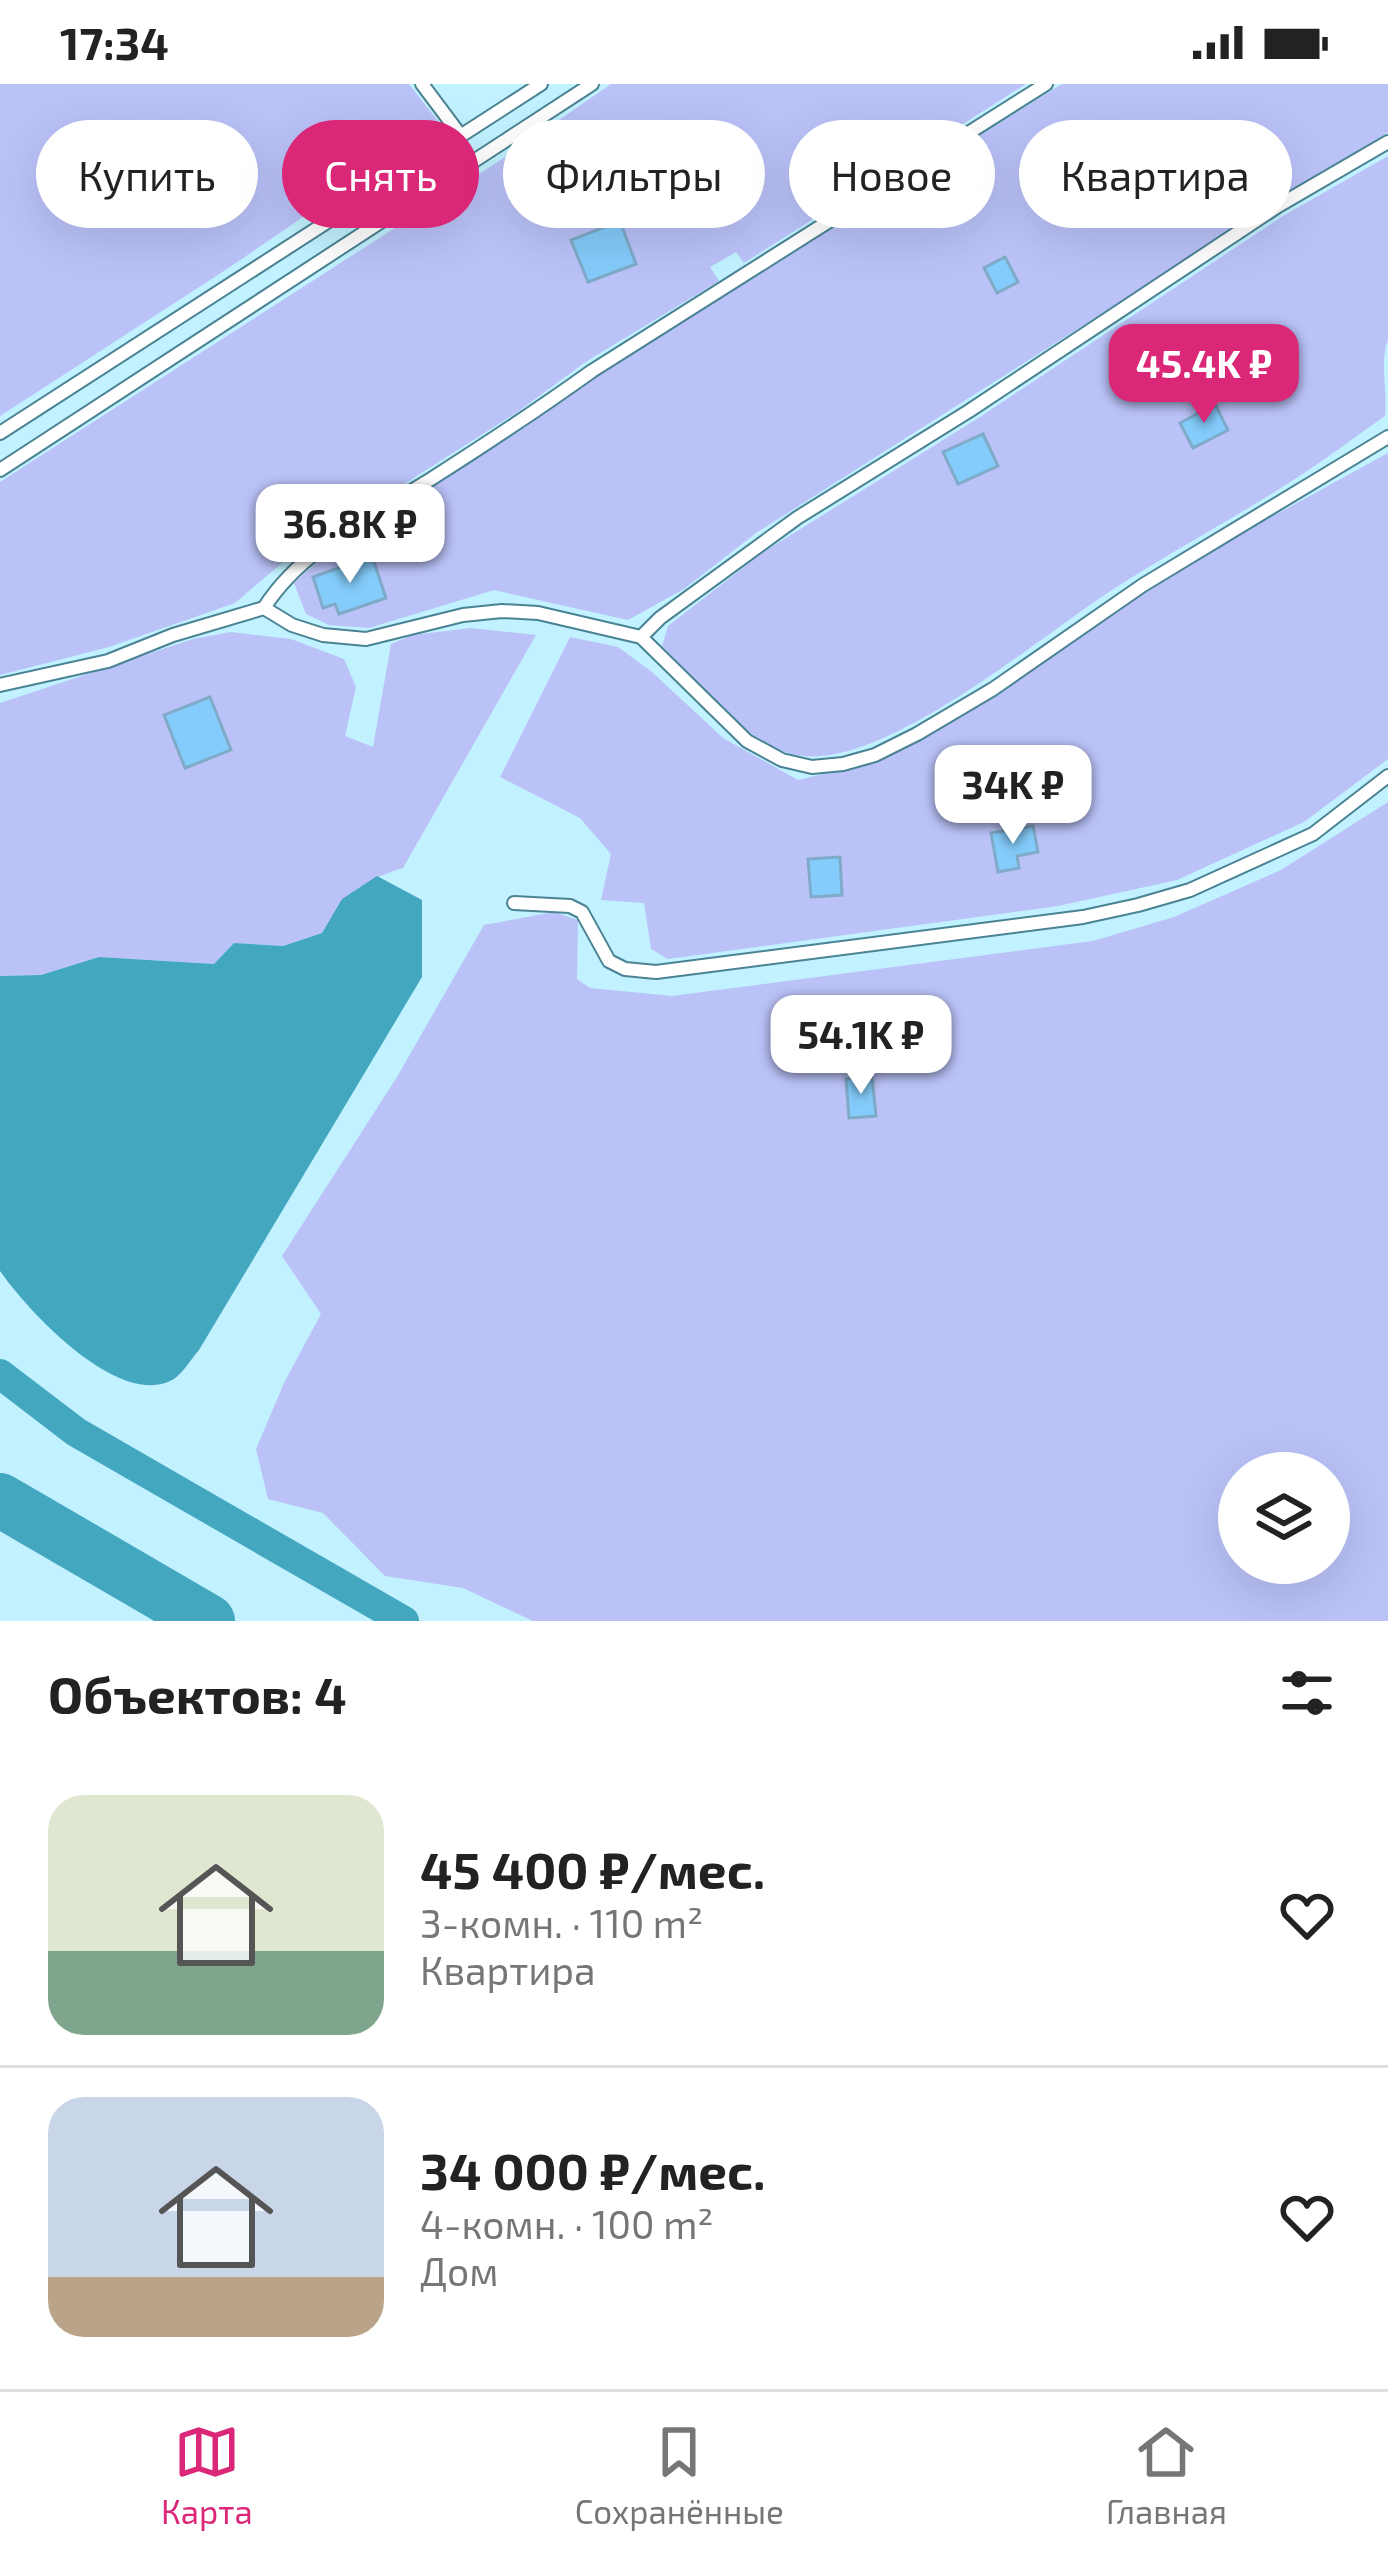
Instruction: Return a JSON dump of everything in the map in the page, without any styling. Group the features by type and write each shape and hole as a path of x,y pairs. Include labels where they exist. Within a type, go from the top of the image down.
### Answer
{"lane":[{"path":"422,84 449,120"},
{"path":"479,124 541,84"},
{"path":"0,470 592,84"},
{"path":"0,685 108,661 173,635 264,608 282,580 320,549 1046,84"},
{"path":"641,637 797,518 969,411 1279,206 1388,142"},
{"path":"0,433 318,228"},
{"path":"264,608 292,625 323,635 366,639 463,615 502,611 538,613 641,637 747,741 782,760 812,767 842,764 875,755 974,700 1143,584 1388,437"},
{"path":"514,903 570,906 582,912 609,961 625,969 656,972 1083,917 1190,890 1255,864 1313,834 1388,776"}],"shaded area":[{"path":"0,84 409,84 437,120 282,120 282,228 287,228 0,416"},
{"path":"611,84 1026,84 969,120 789,120 789,228 799,228 744,263 736,252 710,267 719,281 587,361 516,413 289,557 235,603 109,647 0,675 0,482 395,228 479,228 479,174 503,158 503,228 765,228 765,120 559,120"},
{"path":"1062,84 1388,84 1388,132 1292,193 1292,120 1019,120 1019,228 1237,228 756,533 684,589 628,620 494,590 369,628 329,625 306,614 294,583 325,555 524,428 593,377 832,228 995,228 995,126"},
{"path":"1388,156 1385,416 1312,468 1115,588 922,719 840,753 805,756 764,742 726,713 662,646 668,626 762,553 980,417 1265,228 1292,228 1292,211"},
{"path":"1388,453 1388,759 1304,822 1177,880 1058,906 668,959 651,949 644,903 601,900 611,854 580,818 500,777 570,637 618,647 723,738 798,780 878,761 922,738 1186,564"},
{"path":"470,628 536,635 403,868 355,891 322,933 283,946 234,943 214,964 99,957 41,975 0,976 0,703 193,639 231,632 291,639 344,659 356,687 345,736 373,747 391,644 413,635"},
{"path":"1388,802 1388,1621 533,1621 463,1588 385,1576 323,1513 268,1499 256,1449 321,1314 282,1256 397,1077 484,925 554,912 578,920 577,979 590,988 672,996 1093,941 1174,917 1281,870"},
{"path":"377,876 422,900 422,977 184,1369 174,1379 152,1385 102,1369 53,1331 0,1271 0,976 41,975 99,957 214,964 234,943 283,946 322,933 342,899"}],"building":[{"path":"602,228 623,228 636,264 588,282 571,240"},
{"path":"1005,257 1018,282 997,293 984,268"},
{"path":"1215,404 1228,430 1193,448 1180,423"},
{"path":"983,434 998,466 958,484 943,452"},
{"path":"372,556 386,598 339,614 335,604 323,608 313,577"},
{"path":"210,697 231,750 185,768 164,715"},
{"path":"1033,826 1038,852 1017,856 1019,868 998,872 991,833"},
{"path":"840,857 842,895 811,897 808,859"},
{"path":"872,1076 876,1116 849,1118 846,1079"}],"waterway":[{"path":"0,1374 76,1432 404,1621"},
{"path":"0,1500 208,1621"}]}
